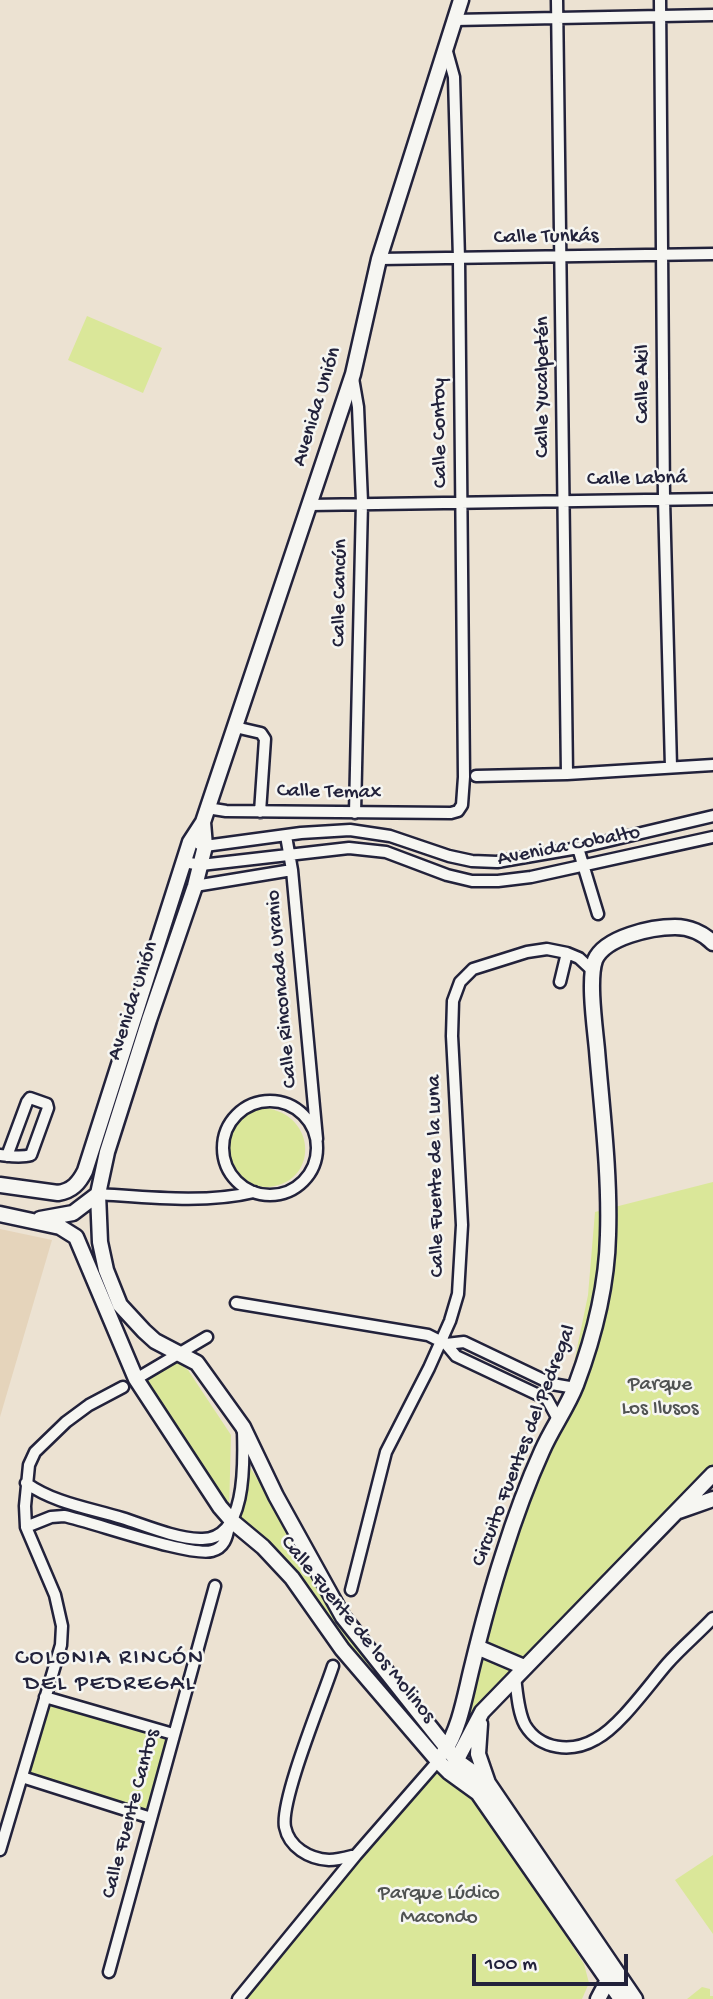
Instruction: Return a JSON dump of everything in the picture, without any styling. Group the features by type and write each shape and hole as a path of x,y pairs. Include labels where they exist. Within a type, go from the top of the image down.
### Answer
{"street":[{"name":"Avenida Unión","path":"0,1185 67,1192 85,1171 190,842 205,815 353,374 379,259 461,0"},
{"name":"Calle Yucalpetén","path":"557,0 567,774"},
{"name":"Calle Akil","path":"660,0 664,499 671,767"},
{"path":"454,20 713,15"},
{"name":"Calle Contoy","path":"445,48 454,77 459,259 464,777 462,805 458,811 451,813"},
{"name":"Calle Tunkás","path":"379,259 713,254"},
{"name":"Calle Cancún","path":"353,374 358,407 362,502 355,813"},
{"name":"Calle Labná","path":"309,505 362,502 713,499"},
{"path":"235,727 261,733 265,739 260,812"},
{"path":"476,776 567,774 713,765"},
{"name":"Calle Temax","path":"205,815 226,811 451,813"},
{"name":"Avenida Unión","path":"98,1194 107,1152 201,865 205,846 205,815"},
{"name":"Avenida Cobalto","path":"190,842 205,846 350,830 390,836 472,861 508,860 578,848 713,816"},
{"name":"Calle Rinconada Uranio","path":"286,836 292,870 317,1139"},
{"name":"Avenida Cobalto","path":"184,862 201,865 349,848 386,852 447,875 472,881 498,881 531,877 713,837"},
{"path":"578,848 598,914"},
{"path":"195,886 292,870"},
{"path":"560,982 566,953 579,958 593,971 596,960 613,941 642,932 675,927 705,935 713,943"},
{"name":"Calle Fuente de la Luna","path":"351,1590 386,1452 444,1342 458,1294 462,1225 453,1001 460,982 473,969 527,952 547,949 566,953"},
{"name":"Circuito Fuentes del Pedregal","path":"238,1999 447,1747 461,1709 503,1554 542,1452 575,1388 588,1350 604,1286 608,1236 608,1182 594,1020 593,971"},
{"path":"30,1098 47,1104 48,1108 31,1155 4,1155 30,1098"},
{"path":"270,1101 286,1104 300,1112 317,1139 314,1167 306,1179 282,1194 254,1192 239,1184 229,1172 223,1156 223,1140 229,1125 239,1112 254,1104 270,1101"},
{"path":"0,1214 32,1220 73,1213 98,1194 153,1198 236,1197 254,1192"},
{"name":"Calle Fuente de los Molinos","path":"98,1194 102,1254 121,1305 155,1341 197,1363 243,1427 276,1496 343,1617 447,1747 453,1766 478,1793 621,1999"},
{"name":"Calle Fuente de los Molinos","path":"32,1220 60,1227 76,1237 136,1379 231,1524 263,1548 292,1578 342,1649 438,1761 488,1783 635,1999"},
{"path":"236,1303 428,1335 444,1342 464,1342 552,1384 575,1388"},
{"path":"136,1379 207,1337"},
{"path":"444,1342 456,1356 547,1399 558,1419"},
{"path":"0,1850 61,1645 62,1626 55,1595 26,1527 26,1483 29,1465 35,1452 51,1436 89,1405 122,1387"},
{"path":"26,1527 38,1521 64,1516 115,1528 157,1542 204,1552 215,1550 224,1544 237,1507 244,1459 243,1427"},
{"path":"453,1766 482,1712 713,1474"},
{"path":"26,1483 42,1494 161,1531 200,1539 212,1537 231,1524"},
{"path":"674,1513 713,1499"},
{"path":"115,1528 118,1517"},
{"name":"Calle Fuente Cantos","path":"109,1972 215,1586"},
{"path":"519,1672 524,1723 535,1737 550,1746 564,1749 579,1746 596,1739 612,1727 670,1661 713,1618"},
{"path":"477,1647 519,1672"},
{"path":"333,1666 298,1768 285,1825 296,1849 311,1856 329,1860 356,1855"},
{"path":"45,1697 173,1734"},
{"path":"482,1712 478,1754 488,1783"},
{"path":"454,1728 469,1738"},
{"path":"22,1777 150,1818"},
{"path":"598,1999 608,1980"}],"shaded area":[{"path":"0,1229 52,1240 0,1417"}],"green space":[{"path":"87,316 162,348 143,393 68,360"},
{"path":"257,1108 276,1111 291,1119 301,1131 305,1144 304,1159 298,1172 286,1182 269,1187 255,1185 243,1177 232,1161 230,1152 235,1126"},
{"name":"Parque Los Ilusos","path":"713,1182 713,1474 482,1712 457,1761 447,1747 477,1647 570,1382 588,1295 595,1212"},
{"path":"176,1361 188,1370 231,1435 229,1512 139,1383"},
{"path":"248,1464 301,1550 441,1744 435,1750 239,1521"},
{"path":"47,1702 169,1737 147,1812 26,1774"},
{"name":"Parque Lúdico Macondo","path":"437,1765 476,1797 584,1964 589,1983 582,1999 243,1999"},
{"path":"713,1855 713,1934 675,1880"},
{"path":"702,1987 710,1989 713,1999 687,1999"}],"district":[{"name":"COLONIA RINCÓN DEL PEDREGAL","path":"110,1672"}]}
